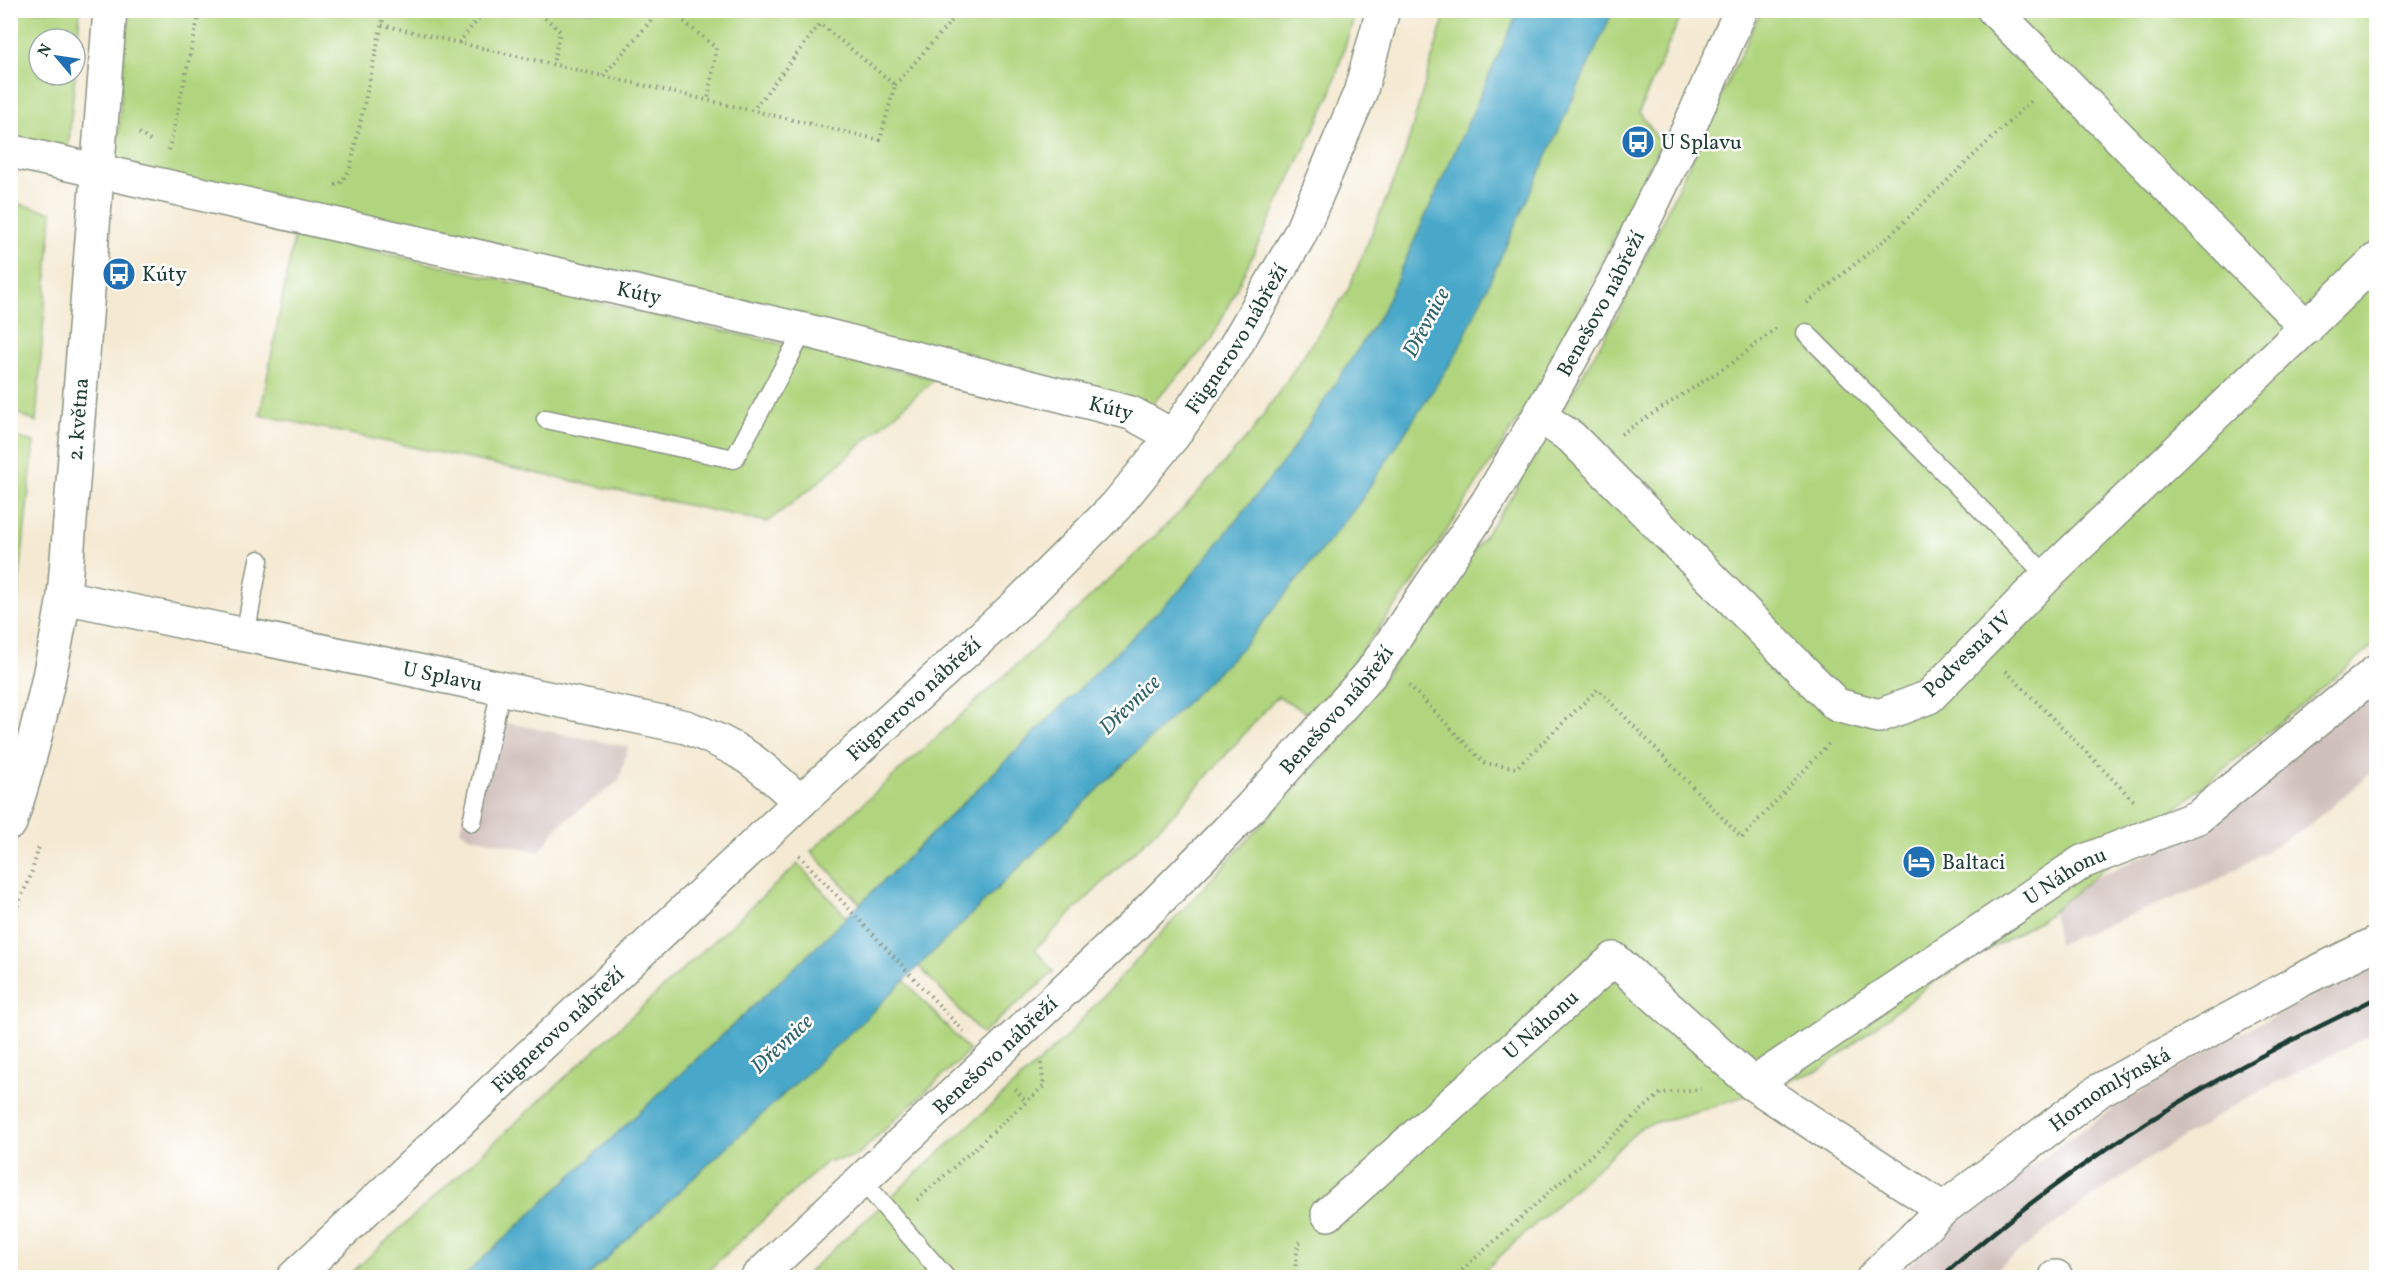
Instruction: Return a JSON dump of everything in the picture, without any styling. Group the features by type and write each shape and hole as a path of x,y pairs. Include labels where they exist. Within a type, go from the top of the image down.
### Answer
{"street":[{"name":"2. května","path":"10,823 32,757 48,691 64,597 110,10"},
{"name":"Fügnerovo nábřeží","path":"293,1278 800,802 1020,603 1116,506 1173,436 1233,350 1300,234 1360,93 1383,10"},
{"name":"Benešovo nábřeží","path":"757,1278 1133,926 1250,808 1371,673 1486,503 1539,416 1615,280 1688,130 1741,10"},
{"path":"1994,10 2307,328"},
{"name":"Kúty","path":"10,151 804,330 1131,413 1173,436"},
{"name":"Podvesná IV","path":"1837,705 1879,716 1929,697 2047,576 2376,260"},
{"path":"1539,416 1571,437 1837,705"},
{"name":"U Splavu","path":"64,597 686,727 723,741 760,764 800,802"},
{"name":"U Náhonu","path":"1753,1084 2082,862 2198,817 2376,672"},
{"name":"Hornomlýnská","path":"1873,1278 1943,1209 2100,1090 2303,979 2376,943"},
{"name":"U Náhonu","path":"1328,1214 1614,959 1753,1084 1943,1209"}],"lane":[{"path":"546,419 734,459 804,330"},
{"path":"1806,333 2047,576"},
{"path":"245,635 259,560"},
{"path":"472,822 501,689"},
{"path":"861,1179 945,1278"}],"path":[{"path":"136,125 140,134 169,152 200,10"},
{"path":"328,186 340,184 350,169 385,10"},
{"path":"459,43 485,10"},
{"path":"536,10 560,31 553,64"},
{"path":"603,76 660,10"},
{"path":"670,10 716,48 708,100"},
{"path":"382,25 880,140 895,85 961,10"},
{"path":"753,110 820,24 895,85"},
{"path":"1797,311 1887,238 2058,75"},
{"path":"1571,437 1614,438 1735,361 1780,325"},
{"path":"1980,644 2162,830"},
{"path":"1407,683 1484,763 1516,768 1598,689 1742,838 1831,744 1837,705"},
{"path":"10,921 31,875 40,844"},
{"path":"804,860 955,1023"},
{"path":"1453,1278 1660,1093 1753,1084"}],"shaded area":[{"path":"2376,687 2376,769 2309,825 2217,881 2058,944 2051,897 2153,852"},
{"path":"487,719 628,747 619,781 558,826 540,852 468,836 460,830"},
{"path":"2376,964 2376,1032 2245,1099 2142,1163 2060,1220 1987,1277 1894,1278 1936,1240 2024,1171 2108,1112 2215,1046"}],"green space":[{"path":"11,11 80,11 79,27 27,27 27,87 74,87 68,150 11,138"},
{"path":"127,11 1356,11 1329,98 1211,341 1134,423 115,181"},
{"path":"1446,11 1683,11 1639,112 1661,143 1543,381 1413,583 1312,716 1278,696 1175,812 1035,949 1054,972 982,1034 811,851 1079,608 1181,511 1251,433 1348,290 1404,156"},
{"path":"1761,11 2376,11 2376,643 2044,918 1932,983 1820,1070 1709,1108 1643,1126 1477,1277 802,1278 1063,1040 1342,737 1509,501 1621,309"},
{"path":"11,202 52,212 36,422 11,410"},
{"path":"295,233 935,379 813,487 767,522 260,415"},
{"path":"10,436 34,442 11,659"},
{"path":"798,864 969,1051 855,1157 826,1162 701,1277 346,1278"}],"water":[{"name":"Dřevnice","path":"1519,10 1613,11 1456,355 1357,506 1243,647 868,1016 587,1277 463,1277 809,954 1180,590 1288,456 1381,314"}],"railway":[{"path":"1940,1278 2044,1194 2154,1118 2248,1063 2376,998"}],"place":[{"name":"U Splavu","path":"1638,142"},
{"name":"Kúty","path":"119,274"},
{"name":"Baltaci","path":"1919,862"}]}
